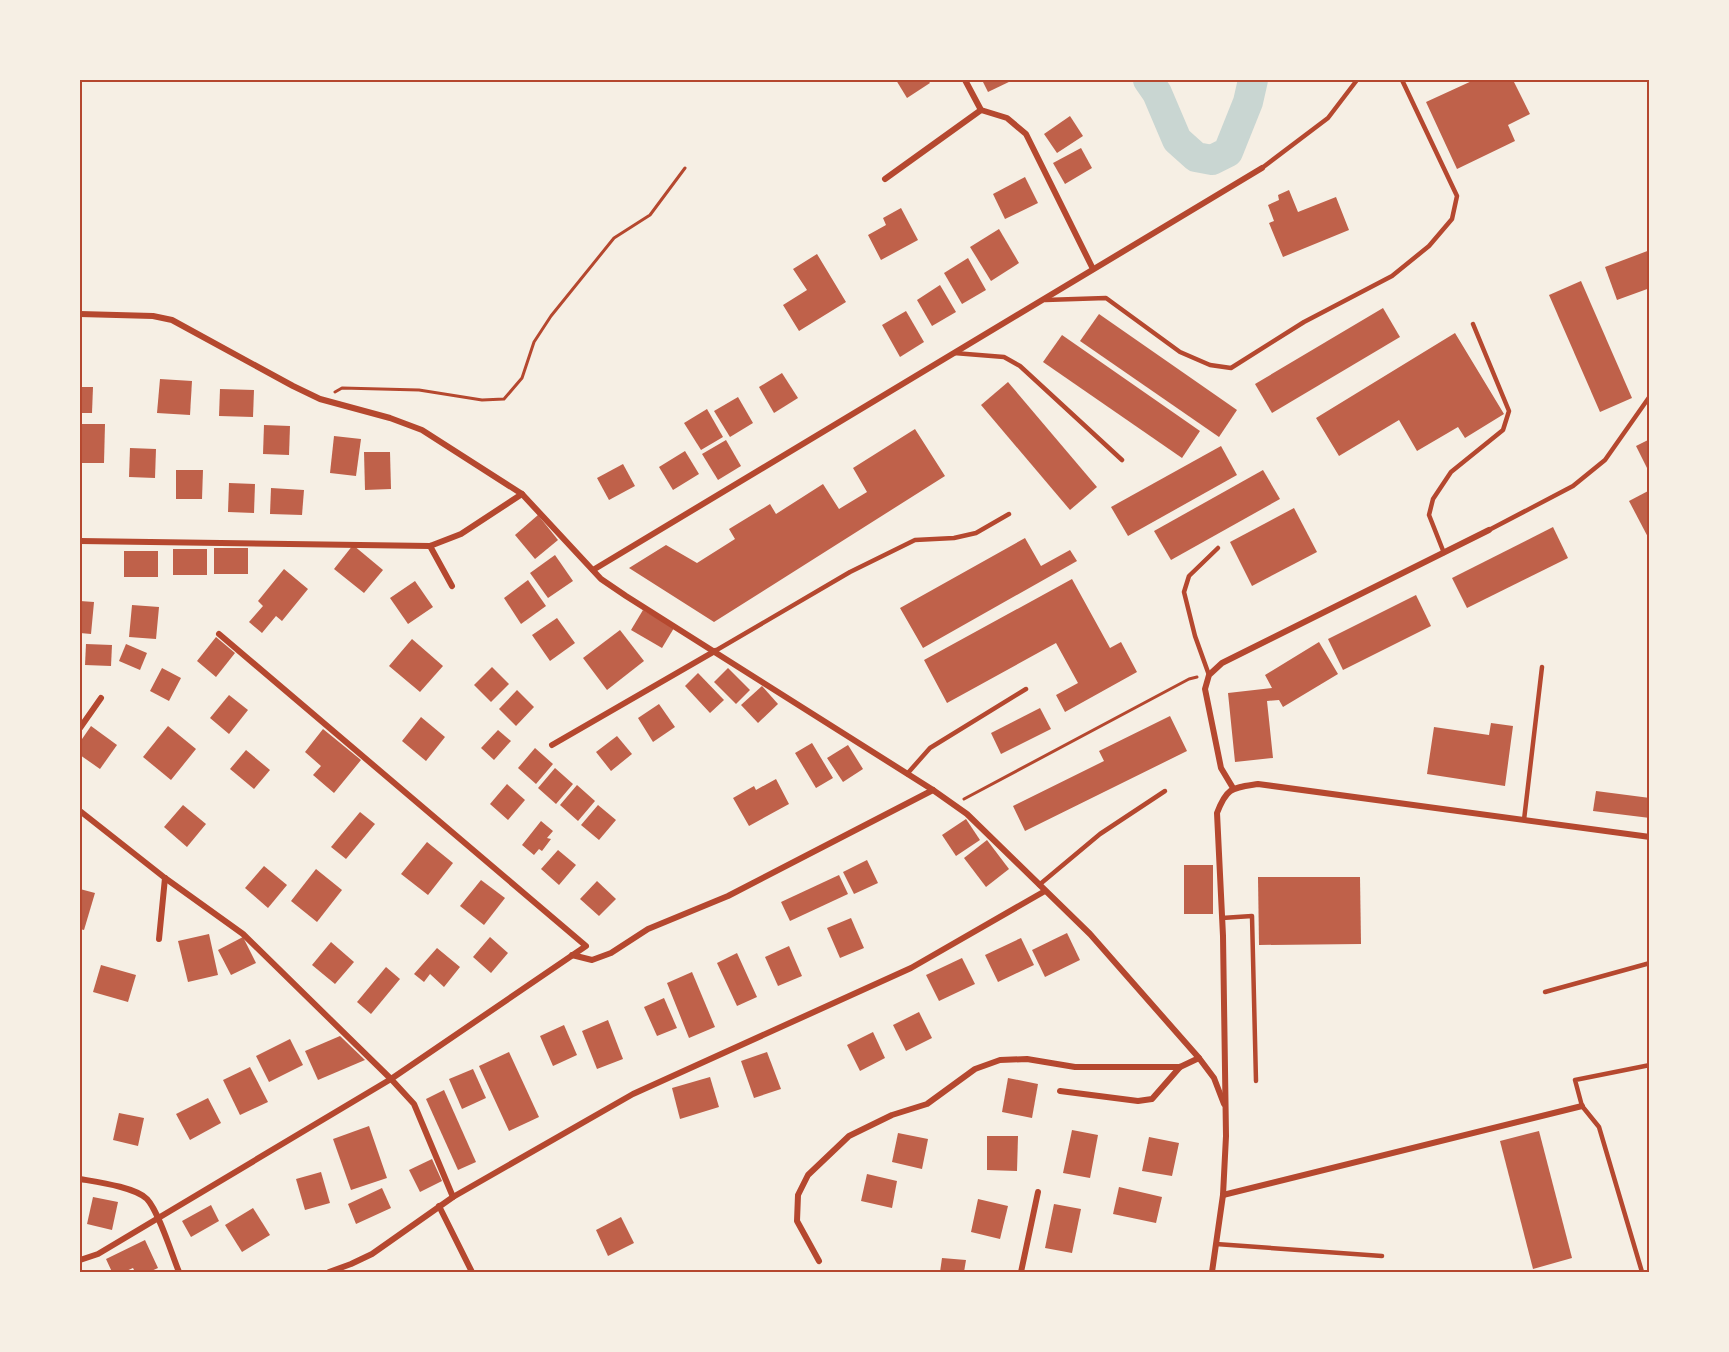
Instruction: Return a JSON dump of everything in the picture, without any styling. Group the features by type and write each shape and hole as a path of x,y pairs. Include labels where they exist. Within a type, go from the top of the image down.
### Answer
{"street":[{"path":"965,80 981,110 1007,118 1026,134 1093,269"},
{"path":"885,179 981,110"},
{"path":"593,570 1262,168"},
{"path":"80,314 153,316 172,320 320,399 390,418 422,430 522,494 601,579 933,790 967,814 1090,934 1199,1058 1214,1078 1224,1104"},
{"path":"80,541 430,546 461,534 522,494"},
{"path":"1233,788 1221,768 1205,688 1209,675 1222,663 1489,530"},
{"path":"430,546 452,586"},
{"path":"80,1260 98,1254 391,1079 586,946 219,634"},
{"path":"552,745 715,651"},
{"path":"80,728 101,698"},
{"path":"1212,1272 1223,1195 1226,1136 1222,918 1217,813 1223,797 1233,788 1258,784 1650,837"},
{"path":"572,955 592,960 611,953 648,929 728,896 933,790"},
{"path":"80,811 165,878 243,934 391,1079 414,1104 453,1197"},
{"path":"159,939 165,878"},
{"path":"329,1272 372,1254 453,1197 633,1094 911,968 1045,891"},
{"path":"1060,1091 1138,1101 1152,1099 1180,1067 1199,1058"},
{"path":"819,1261 797,1221 798,1195 808,1175 849,1136 892,1115 927,1104 975,1069 1000,1060 1027,1059 1075,1067 1180,1067"},
{"path":"1223,1195 1582,1106"},
{"path":"80,1179 126,1188 146,1198 158,1219 179,1272"},
{"path":"1021,1272 1038,1192"},
{"path":"439,1206 472,1272"}],"lane":[{"path":"1262,168 1328,118 1358,80"},
{"path":"1042,300 1106,298 1180,352 1210,365 1231,368 1304,322 1392,276 1430,246 1452,219 1457,196 1402,80"},
{"path":"1443,553 1429,515 1433,499 1451,472 1503,430 1509,411 1473,324"},
{"path":"954,353 1004,357 1020,366 1122,460"},
{"path":"1489,530 1573,486 1605,460 1650,396"},
{"path":"715,651 850,572 915,540 954,538 976,533 1009,514"},
{"path":"1209,675 1195,636 1184,592 1189,576 1218,548"},
{"path":"1524,820 1542,667"},
{"path":"907,774 930,748 1026,689"},
{"path":"1039,885 1100,834 1165,791"},
{"path":"1222,918 1252,916 1256,1081"},
{"path":"1545,992 1650,963"},
{"path":"1642,1272 1599,1127 1582,1106 1575,1080 1650,1065"},
{"path":"1216,1244 1382,1256"}],"path":[{"path":"320,399 342,388 419,390 482,400 504,399 522,378 534,342 551,316 614,238 650,215 684,168"},
{"path":"956,807 965,797 1189,679 1209,675"}],"building":[{"path":"896,80 928,80 930,83 907,98"},
{"path":"982,80 1013,80 988,92"},
{"path":"1474,80 1513,80 1530,114 1508,125 1515,141 1457,169 1426,102"},
{"path":"1070,116 1083,136 1057,153 1044,134"},
{"path":"1081,148 1092,168 1065,184 1053,163"},
{"path":"1025,177 1038,203 1005,219 993,194"},
{"path":"1289,190 1298,212 1336,197 1349,230 1283,257 1269,223 1274,221 1268,205 1279,200 1278,195"},
{"path":"901,208 918,240 881,260 868,235 886,225 883,218"},
{"path":"999,229 1019,263 991,281 970,247"},
{"path":"1650,250 1650,288 1617,300 1605,267"},
{"path":"817,254 846,302 799,331 783,305 807,290 793,269"},
{"path":"968,258 986,290 962,304 944,273"},
{"path":"1581,281 1632,398 1600,412 1549,295"},
{"path":"940,285 956,312 932,326 917,300"},
{"path":"1383,308 1400,337 1272,413 1255,384"},
{"path":"906,311 924,342 900,357 882,325"},
{"path":"1099,314 1237,410 1219,437 1080,341"},
{"path":"1455,333 1504,414 1465,438 1458,427 1417,451 1399,420 1339,456 1316,418"},
{"path":"1062,335 1200,431 1182,458 1043,362"},
{"path":"782,373 798,398 774,413 759,387"},
{"path":"160,379 192,381 190,415 157,413"},
{"path":"1008,382 1097,487 1070,510 981,405"},
{"path":"80,387 93,387 92,413 80,413"},
{"path":"220,389 254,390 253,417 219,416"},
{"path":"738,397 753,423 730,437 714,411"},
{"path":"707,409 723,437 701,450 684,423"},
{"path":"80,424 105,424 104,463 80,463"},
{"path":"264,425 290,426 289,455 263,454"},
{"path":"915,429 945,476 714,622 629,568 666,545 697,563 735,539 729,529 770,504 776,514 823,484 839,509 867,492 853,468"},
{"path":"334,436 361,439 356,476 330,473"},
{"path":"1650,439 1650,466 1647,468 1636,446"},
{"path":"726,440 741,466 718,480 702,454"},
{"path":"1221,446 1237,475 1128,536 1111,507"},
{"path":"130,448 156,449 155,478 129,477"},
{"path":"685,451 699,474 673,490 659,467"},
{"path":"364,452 390,452 391,489 365,490"},
{"path":"623,464 635,486 609,500 597,478"},
{"path":"176,470 203,470 202,499 176,499"},
{"path":"1263,470 1280,499 1171,560 1154,531"},
{"path":"229,483 255,484 254,513 228,512"},
{"path":"271,488 304,490 302,515 270,514"},
{"path":"1650,490 1650,541 1629,501"},
{"path":"1294,508 1317,552 1252,586 1230,542"},
{"path":"538,515 558,540 535,559 515,535"},
{"path":"1553,527 1568,558 1467,608 1452,578"},
{"path":"1025,538 1041,566 1070,550 1077,561 923,648 900,608"},
{"path":"353,545 383,570 364,593 334,569"},
{"path":"214,548 248,548 248,574 214,574"},
{"path":"173,549 207,549 207,575 173,575"},
{"path":"124,551 158,551 158,577 124,577"},
{"path":"555,555 573,581 548,598 530,573"},
{"path":"284,569 308,589 282,621 276,616 262,633 249,622 263,606 258,601"},
{"path":"1072,579 1110,648 1121,642 1137,672 1065,712 1056,695 1078,683 1056,643 947,703 924,660"},
{"path":"528,580 546,606 521,624 504,598"},
{"path":"415,581 433,607 408,624 390,598"},
{"path":"1416,595 1431,626 1343,670 1328,639"},
{"path":"80,601 94,602 91,634 80,633"},
{"path":"132,605 159,607 156,639 129,637"},
{"path":"643,610 674,628 662,648 631,630"},
{"path":"557,618 575,643 550,661 532,635"},
{"path":"620,630 644,661 607,690 583,658"},
{"path":"216,637 235,653 216,677 197,661"},
{"path":"412,639 443,666 420,692 389,666"},
{"path":"1319,642 1338,674 1283,707 1279,700 1267,701 1273,758 1235,762 1228,693 1272,688 1265,675"},
{"path":"86,644 112,645 111,666 85,665"},
{"path":"126,644 147,653 140,670 119,661"},
{"path":"492,667 509,684 491,702 474,685"},
{"path":"162,668 181,678 169,701 150,691"},
{"path":"728,668 750,690 736,704 714,682"},
{"path":"698,673 724,700 710,713 685,686"},
{"path":"762,686 778,704 758,723 741,705"},
{"path":"517,690 534,707 516,726 499,709"},
{"path":"229,695 248,710 229,734 210,718"},
{"path":"659,704 675,727 653,742 638,718"},
{"path":"1040,708 1051,729 1001,754 991,733"},
{"path":"1170,716 1187,751 1025,831 1013,806 1104,761 1099,751"},
{"path":"421,717 445,737 426,761 402,741"},
{"path":"1491,723 1513,726 1505,786 1427,774 1434,727 1489,735"},
{"path":"91,726 117,745 100,769 80,755 80,742"},
{"path":"168,726 196,749 171,780 143,757"},
{"path":"323,729 361,760 334,793 313,775 321,766 305,752"},
{"path":"498,730 511,741 494,760 481,748"},
{"path":"617,736 632,754 611,771 596,752"},
{"path":"812,743 833,778 816,788 795,753"},
{"path":"848,745 863,769 843,782 827,758"},
{"path":"535,748 553,764 536,784 518,768"},
{"path":"246,750 270,770 254,789 230,769"},
{"path":"555,768 573,784 556,804 538,788"},
{"path":"776,779 789,804 749,826 733,798 754,786 756,790"},
{"path":"507,784 525,800 508,820 490,804"},
{"path":"577,785 595,801 578,821 560,805"},
{"path":"1596,791 1650,798 1650,818 1593,811"},
{"path":"183,805 206,824 187,847 164,827"},
{"path":"598,805 616,820 599,840 581,825"},
{"path":"360,812 375,824 346,859 331,847"},
{"path":"966,819 980,840 956,856 942,835"},
{"path":"541,821 553,831 547,838 551,839 542,851 539,849 534,855 522,845"},
{"path":"987,840 1009,869 986,887 964,858"},
{"path":"427,842 453,863 428,895 401,874"},
{"path":"558,850 576,865 559,885 541,869"},
{"path":"867,860 878,883 854,894 843,872"},
{"path":"1184,865 1213,865 1213,914 1184,914"},
{"path":"264,866 287,885 268,908 245,888"},
{"path":"316,869 342,890 317,922 291,901"},
{"path":"839,875 848,894 790,921 781,902"},
{"path":"1258,877 1360,877 1361,944 1259,945"},
{"path":"481,880 505,898 484,925 460,906"},
{"path":"597,881 616,899 599,916 580,899"},
{"path":"80,889 95,893 84,930 80,929"},
{"path":"851,918 864,948 840,958 827,928"},
{"path":"1067,933 1080,960 1045,977 1032,950"},
{"path":"209,934 218,975 188,982 178,941"},
{"path":"243,937 256,963 231,975 218,950"},
{"path":"490,937 508,953 491,973 473,957"},
{"path":"1021,938 1034,965 998,982 985,955"},
{"path":"331,942 354,962 335,984 312,965"},
{"path":"789,946 802,976 778,986 765,957"},
{"path":"437,948 460,967 444,987 430,974 424,982 414,974"},
{"path":"737,953 757,997 737,1006 717,963"},
{"path":"962,958 975,984 939,1001 926,975"},
{"path":"101,965 136,975 128,1002 93,992"},
{"path":"386,967 400,979 371,1014 357,1002"},
{"path":"692,972 715,1027 689,1038 667,983"},
{"path":"664,998 677,1028 657,1036 644,1007"},
{"path":"919,1012 932,1038 906,1051 893,1025"},
{"path":"608,1020 623,1059 597,1069 582,1031"},
{"path":"564,1025 577,1055 553,1066 540,1036"},
{"path":"873,1032 885,1058 860,1071 847,1045"},
{"path":"340,1036 365,1060 318,1080 305,1051"},
{"path":"290,1039 303,1065 269,1082 256,1056"},
{"path":"509,1052 539,1117 509,1131 479,1066"},
{"path":"767,1052 781,1089 754,1098 741,1061"},
{"path":"250,1067 268,1102 240,1115 223,1080"},
{"path":"473,1069 486,1098 462,1109 449,1079"},
{"path":"710,1077 719,1107 680,1119 672,1088"},
{"path":"1008,1078 1038,1084 1032,1118 1002,1112"},
{"path":"444,1090 476,1162 458,1170 426,1099"},
{"path":"208,1098 221,1123 190,1140 176,1114"},
{"path":"119,1113 144,1118 138,1146 113,1140"},
{"path":"369,1126 387,1178 351,1190 333,1139"},
{"path":"1072,1130 1098,1135 1090,1178 1063,1173"},
{"path":"1539,1131 1572,1258 1533,1269 1500,1141"},
{"path":"898,1133 928,1139 922,1169 892,1162"},
{"path":"987,1136 1018,1136 1017,1171 987,1170"},
{"path":"1149,1137 1179,1143 1172,1176 1142,1171"},
{"path":"432,1159 442,1181 420,1192 409,1170"},
{"path":"321,1172 330,1203 305,1210 296,1179"},
{"path":"867,1174 897,1181 892,1208 861,1201"},
{"path":"1119,1187 1162,1197 1156,1223 1113,1214"},
{"path":"382,1188 391,1208 356,1224 348,1204"},
{"path":"93,1197 118,1202 112,1230 87,1224"},
{"path":"978,1199 1008,1206 1000,1239 971,1232"},
{"path":"1054,1204 1081,1209 1072,1253 1045,1248"},
{"path":"211,1205 219,1221 191,1237 182,1221"},
{"path":"253,1208 270,1235 242,1252 225,1225"},
{"path":"621,1217 634,1243 608,1256 596,1230"},
{"path":"145,1240 158,1268 149,1272 135,1272 133,1268 124,1272 112,1272 106,1259"},
{"path":"942,1258 966,1260 964,1272 940,1272"}],"waterway":[{"path":"1148,80 1157,93 1177,140 1196,157 1212,160 1228,152 1248,102 1253,80"}]}
